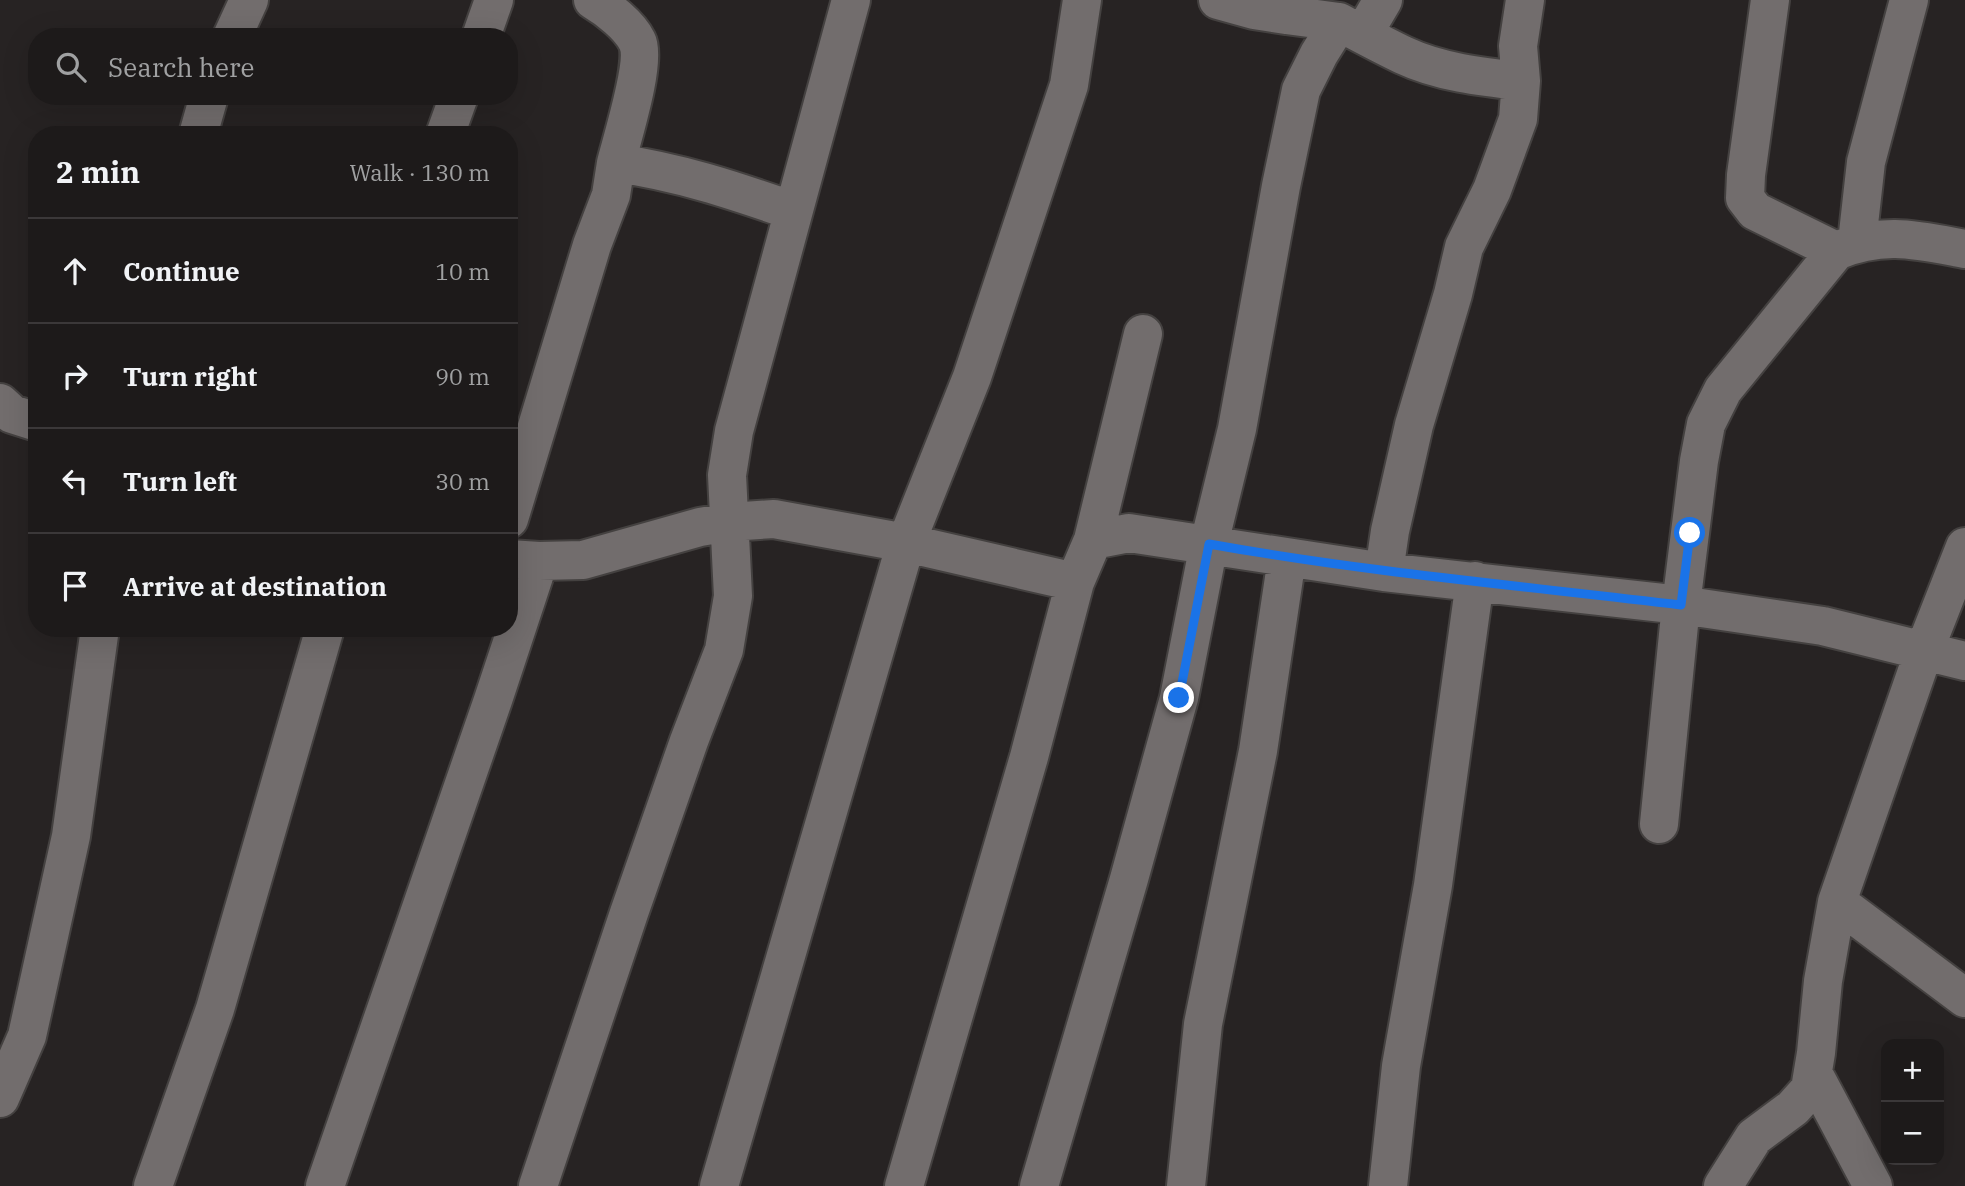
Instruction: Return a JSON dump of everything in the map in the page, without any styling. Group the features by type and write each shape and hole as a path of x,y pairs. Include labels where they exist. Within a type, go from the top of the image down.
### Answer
{"street":[{"path":"236,28 248,0"},
{"path":"484,28 494,0"},
{"path":"518,489 592,245 611,195 640,54 637,41 625,26 593,0"},
{"path":"538,1186 641,876 724,650 733,596 727,475 734,431 851,0"},
{"path":"719,1186 906,544 972,377 1069,85 1082,0"},
{"path":"1218,0 1254,10 1286,8 1351,28 1403,55 1443,68 1483,77 1521,81"},
{"path":"1039,1186 1179,698 1209,544 1237,429 1301,90 1319,54 1383,0"},
{"path":"1384,572 1390,531 1414,425 1446,319 1464,247 1492,190 1518,119 1521,81 1518,46 1525,0"},
{"path":"1770,0 1746,175 1745,198 1755,211 1846,246 1884,237 1965,249"},
{"path":"1659,824 1681,605 1706,424 1723,390 1846,246 1909,0"},
{"path":"201,126 206,105"},
{"path":"448,126 456,105"},
{"path":"616,163 661,169 722,185 793,211"},
{"path":"904,1186 1029,757 1075,582 1093,540 1143,334"},
{"path":"0,403 12,414 28,419"},
{"path":"518,586 524,560 583,560 700,527 774,519 906,544 1075,582"},
{"path":"1093,540 1129,533 1384,572 1681,605 1823,626 1965,661"},
{"path":"1723,1186 1754,1137 1793,1108 1810,1089 1823,981 1838,902 1924,651 1965,547"},
{"path":"1186,1186 1203,1024 1258,751 1287,558"},
{"path":"1388,1186 1401,1066 1433,885 1475,581"},
{"path":"0,1098 27,1036 71,836 99,637"},
{"path":"153,1186 215,1009 322,637"},
{"path":"325,1186 489,713 506,637"},
{"path":"1838,902 1965,998"},
{"path":"1813,1073 1872,1186"}],"route":[{"path":"1179,698 1209,544 1384,572 1681,605 1690,533"}]}
